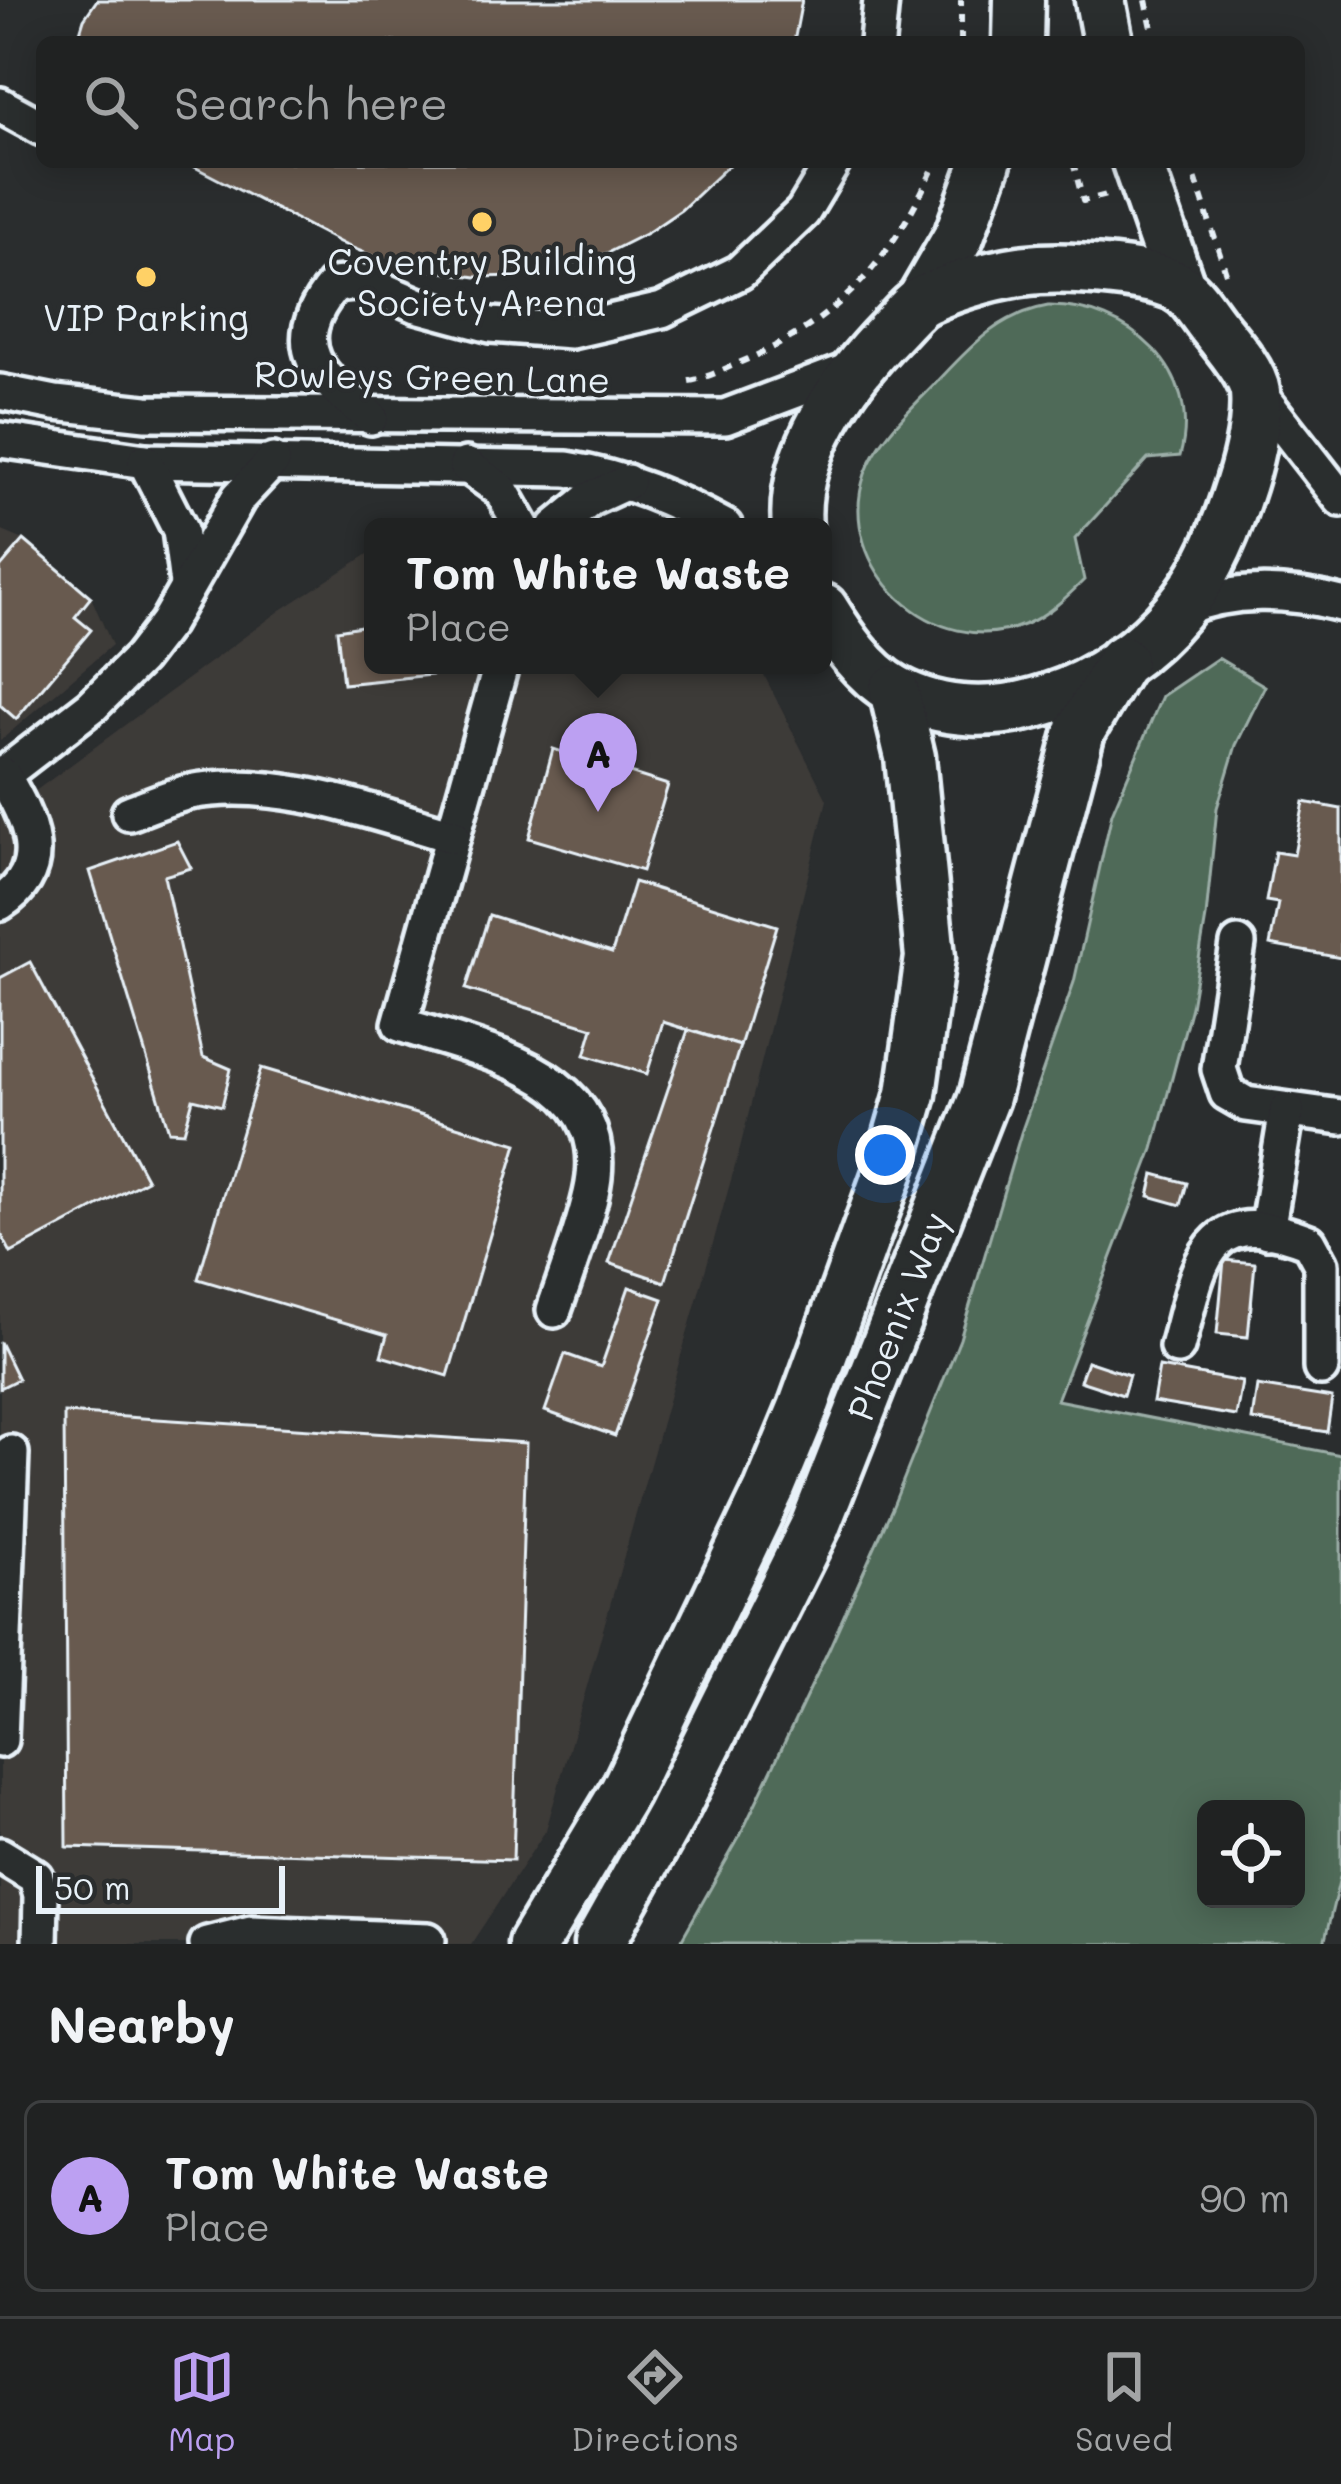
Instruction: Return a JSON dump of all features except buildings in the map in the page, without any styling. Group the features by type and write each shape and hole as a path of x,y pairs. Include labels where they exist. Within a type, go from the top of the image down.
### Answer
{"highway":[{"path":"1018,36 1019,0"},
{"path":"1100,0 1107,36"},
{"path":"798,518 804,473 838,392 855,368 922,300 959,236 984,168"},
{"path":"832,621 862,663 894,689 969,710 1012,709 1051,700 1122,660 1180,609 1221,541 1249,460 1255,388 1228,345 1181,289 1139,168"},
{"path":"922,300 1019,270 1078,266 1181,289"},
{"name":"Phoenix Way","path":"599,1944 671,1815 815,1526 984,1097 1080,731 1122,660"},
{"name":"Phoenix Way","path":"533,1944 626,1791 769,1490 873,1216 911,1094 930,957 910,757 894,689"}],"street":[{"path":"878,36 881,0"},
{"path":"0,105 36,125"},
{"path":"371,417 333,389 317,368 309,340 312,311 334,285 364,283 417,305 490,325 571,331 662,310 740,272 803,212 829,168"},
{"name":"Rowleys Green Lane","path":"0,392 146,412 724,417 855,368"},
{"path":"1255,388 1341,500"},
{"path":"0,440 145,461 567,470 627,482 708,518"},
{"path":"145,461 180,530 187,584"},
{"path":"0,903 14,893 33,858 26,817 1,776 92,706 140,658 167,623 239,497 273,461"},
{"path":"466,465 501,490 517,518"},
{"path":"567,518 590,499 627,482"},
{"path":"1180,609 1205,599 1267,592 1291,592 1341,604"},
{"path":"498,674 400,1024 545,1075 569,1094 587,1123 592,1190 554,1310"},
{"path":"129,813 186,793 228,788 292,793 453,836"},
{"path":"1238,944 1219,1069 1227,1093 1246,1104 1341,1117"},
{"path":"1268,1231 1287,1110"},
{"path":"1177,1348 1203,1258 1213,1240 1230,1232 1268,1231 1309,1241 1321,1264 1321,1368"},
{"path":"0,1740 11,1453"},
{"path":"0,1855 36,1877 41,1895 40,1944"},
{"path":"207,1944 251,1933 428,1940"}],"path":[{"path":"961,0 961,36"},
{"path":"1146,0 1154,36"},
{"path":"1075,168 1083,201"},
{"path":"1192,168 1194,175"}],"shaded area":[{"path":"0,530 24,540 91,597 112,645 0,741"},
{"path":"364,557 364,674 764,674 827,800 739,1152 546,1830 471,1944 0,1944 0,817 281,610"}],"green space":[{"path":"1048,306 1106,317 1153,349 1181,397 1180,456 1148,459 1075,539 1084,580 1057,605 1026,624 992,633 958,630 927,618 899,598 878,573 864,542 859,509 865,474 897,424 974,344 1000,324"},
{"path":"1218,658 1265,686 1236,745 1217,808 1191,1007 1153,1149 1057,1400 1341,1455 1341,1873 1324,1944 679,1944 740,1836 828,1651 960,1339 1021,1133 1074,982 1112,813 1162,696"}],"place":[{"name":"Coventry Building Society Arena","path":"482,222"},
{"name":"VIP Parking","path":"146,277"},
{"name":"Tom White Waste","path":"598,812"}]}
